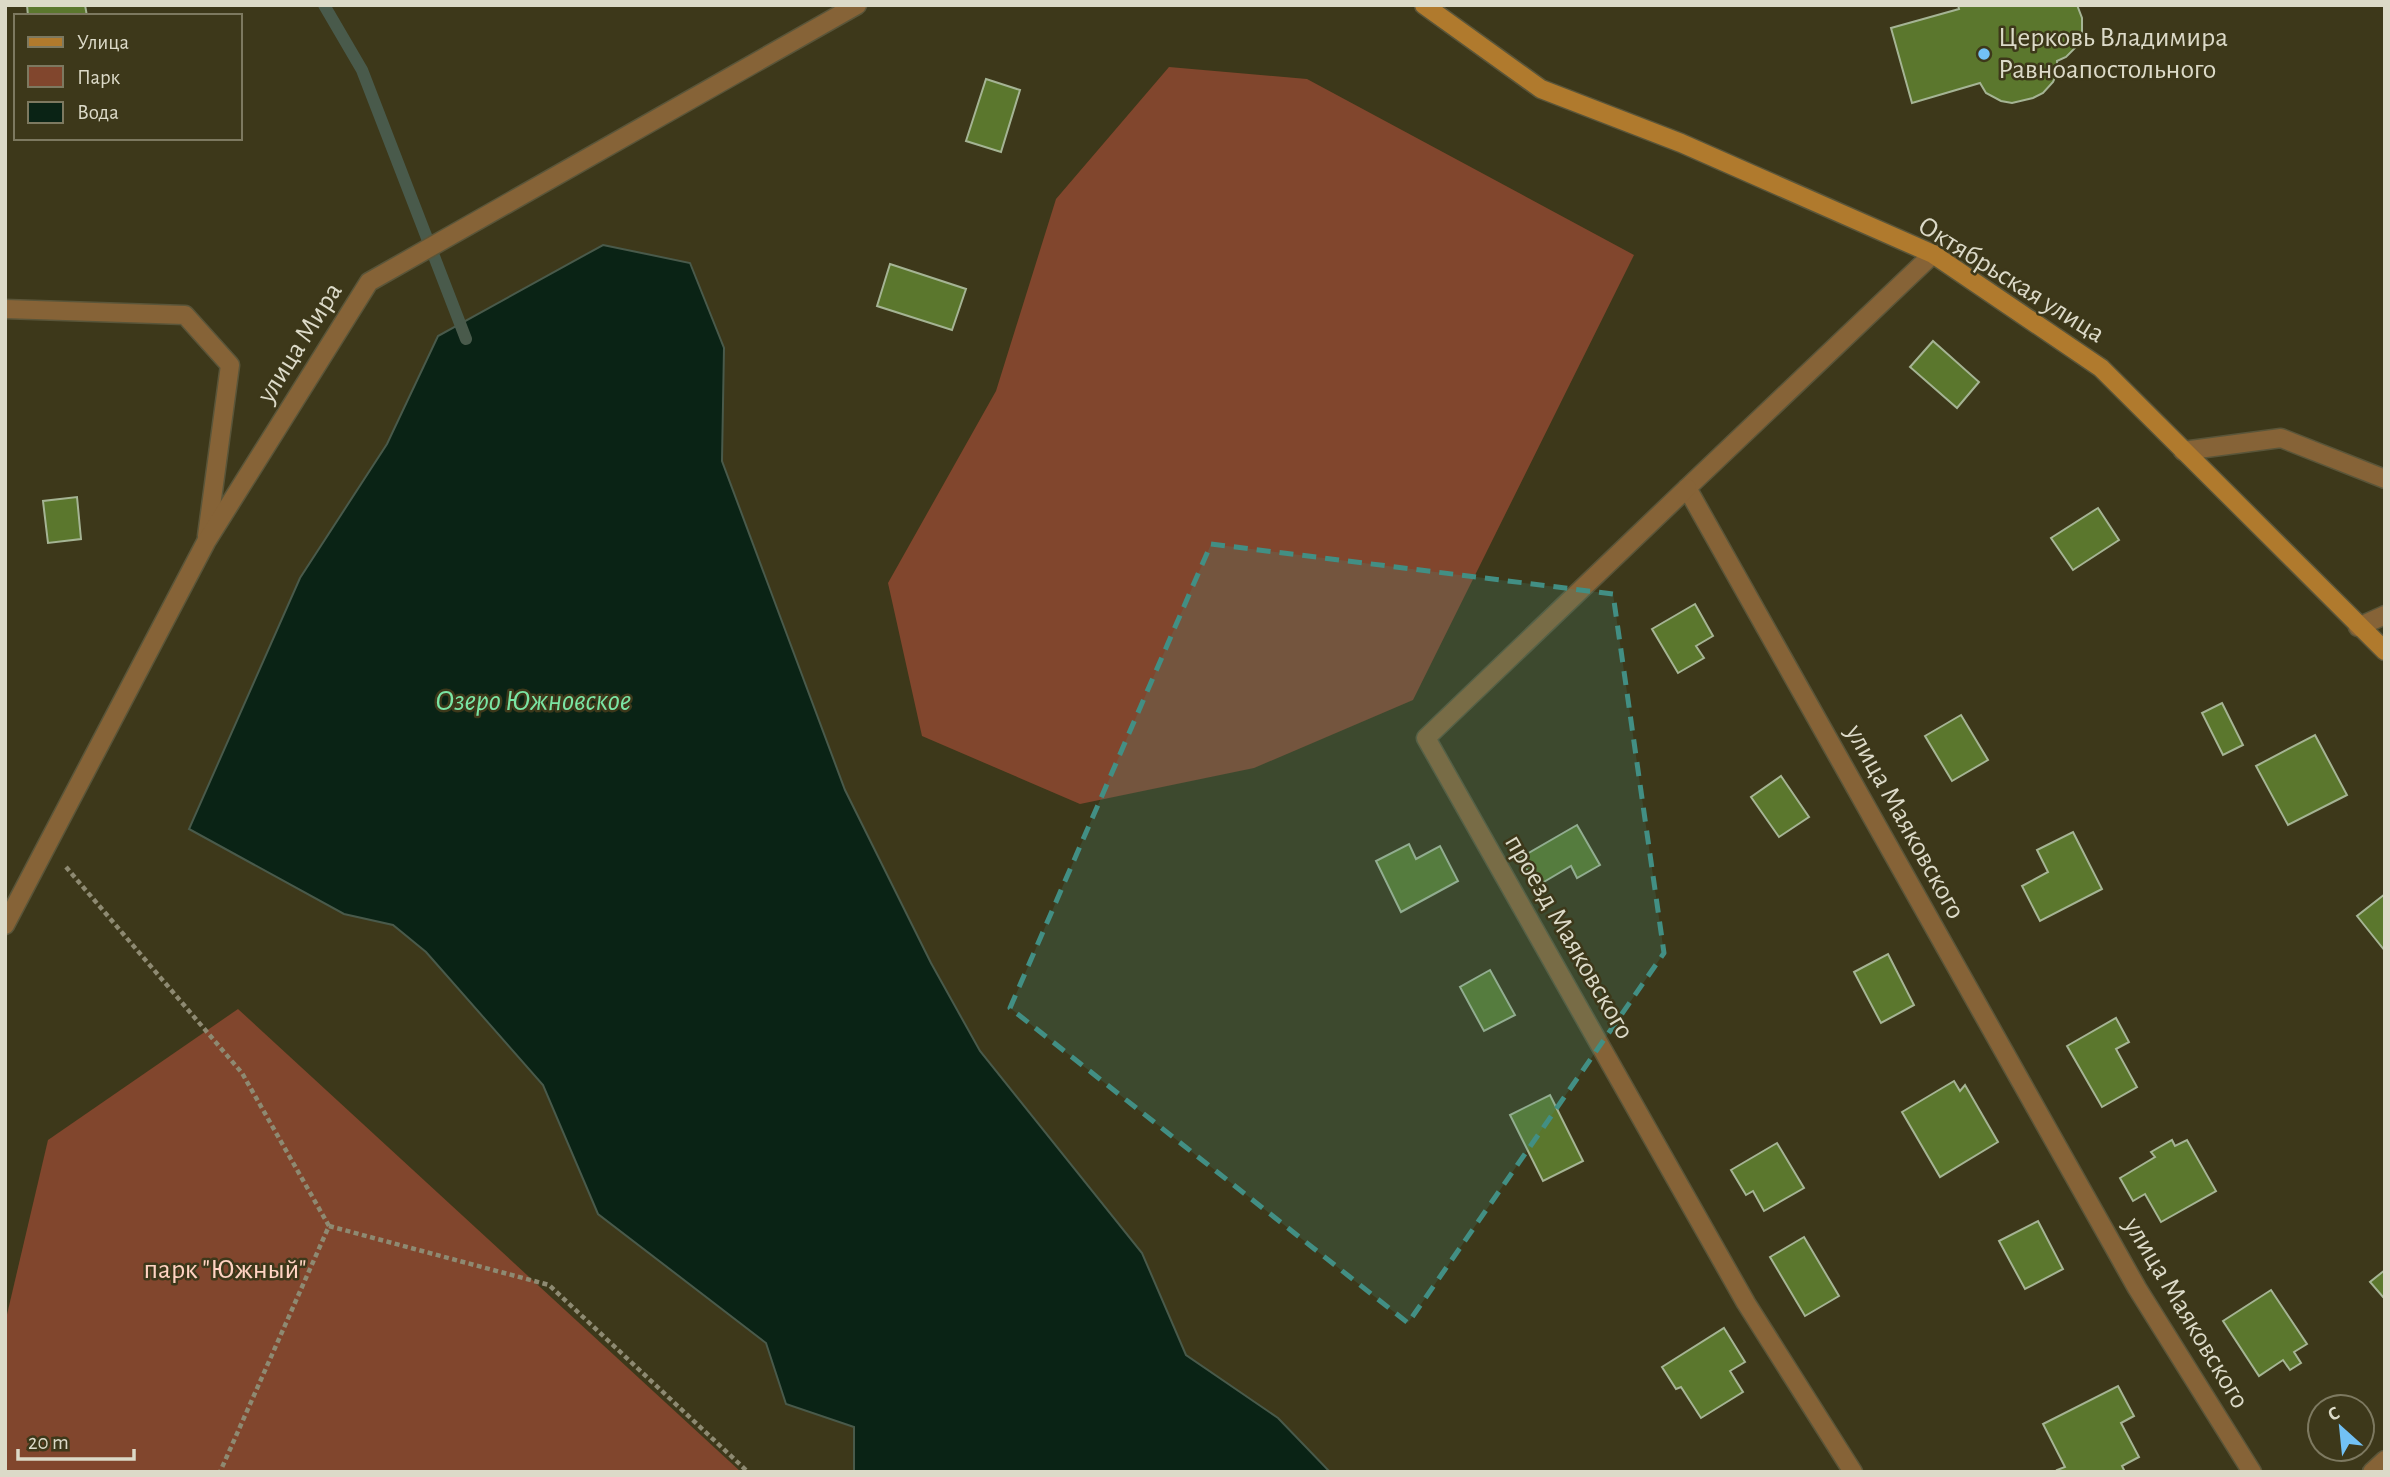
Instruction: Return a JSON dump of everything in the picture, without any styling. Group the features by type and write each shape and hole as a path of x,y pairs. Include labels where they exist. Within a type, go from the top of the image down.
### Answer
{"main road":[{"name":"Октябрьская улица","path":"1424,5 1541,89 1681,143 1933,254 2101,368 2385,651"}],"street":[{"name":"улица Мира","path":"5,925 206,542 369,282 857,5"},
{"path":"1687,488 1933,254"},
{"path":"5,309 185,315 230,365 206,542"},
{"path":"2183,451 2281,438 2385,479"},
{"name":"проезд Маяковского","path":"1687,488 1426,738 1746,1303 1853,1472"},
{"name":"улица Маяковского","path":"1687,488 2137,1288 2252,1472"},
{"path":"2358,627 2385,615"},
{"path":"2372,1472 2385,1460"}],"path":[{"path":"47,845 242,1073 330,1226 549,1285 748,1472"},
{"path":"220,1472 330,1226"}],"highlighted area":[{"path":"1211,544 1613,594 1664,953 1408,1323 1010,1008"}],"green space":[{"path":"1169,67 1307,79 1634,255 1413,700 1254,768 1080,804 922,736 888,583 996,391 1056,199"},
{"name":"парк \"Южный\"","path":"238,1009 741,1472 5,1472 5,1323 48,1140"}],"water":[{"name":"Озеро Южновское","path":"603,245 690,263 724,348 722,461 845,790 931,963 980,1051 1142,1253 1186,1355 1278,1418 1330,1472 854,1472 854,1427 786,1404 766,1343 598,1214 543,1085 426,952 393,925 344,914 189,829 300,578 387,444 438,336"}],"building":[{"path":"27,5 85,5 87,14 28,14"},
{"name":"Церковь Владимира Равноапостольного","path":"1958,5 2077,5 2082,18 2082,33 2076,47 2066,57 2057,61 2057,73 2053,82 2043,93 2033,98 2012,103 2001,101 1986,93 1980,83 1912,103 1891,28 1959,9"},
{"path":"986,79 1020,90 1001,152 966,141"},
{"path":"890,264 966,289 952,330 877,306"},
{"path":"1933,341 1979,382 1957,408 1910,367"},
{"path":"77,497 81,539 48,543 43,501"},
{"path":"2098,508 2119,540 2073,570 2051,538"},
{"path":"1695,604 1713,636 1696,646 1704,658 1678,673 1652,629"},
{"path":"2222,703 2243,745 2223,755 2202,713"},
{"path":"1961,715 1988,760 1952,781 1925,736"},
{"path":"2315,735 2347,795 2288,825 2256,766"},
{"path":"1781,776 1809,817 1779,837 1751,797"},
{"path":"1577,825 1600,865 1577,878 1571,866 1537,886 1520,858"},
{"path":"2073,832 2102,889 2040,921 2022,886 2048,872 2037,850"},
{"path":"1409,844 1416,859 1440,846 1458,881 1401,912 1376,861"},
{"path":"2385,894 2385,951 2357,916"},
{"path":"1888,954 1914,1005 1881,1023 1854,972"},
{"path":"1490,970 1515,1015 1484,1031 1460,987"},
{"path":"2116,1018 2129,1042 2116,1049 2137,1087 2102,1107 2067,1046"},
{"path":"1954,1081 1960,1091 1965,1085 1998,1142 1940,1177 1902,1112"},
{"path":"1550,1095 1583,1161 1543,1181 1510,1115"},
{"path":"2172,1140 2175,1146 2187,1140 2216,1191 2161,1222 2145,1194 2133,1201 2120,1178 2155,1157 2151,1152"},
{"path":"1777,1143 1804,1188 1764,1211 1753,1191 1746,1195 1731,1170"},
{"path":"2038,1221 2063,1269 2025,1289 1999,1241"},
{"path":"1804,1237 1839,1296 1805,1316 1770,1257"},
{"path":"2385,1270 2385,1296 2383,1297 2370,1282"},
{"path":"2271,1290 2307,1344 2294,1352 2301,1363 2290,1370 2283,1360 2259,1376 2223,1321"},
{"path":"1724,1328 1745,1362 1730,1371 1743,1392 1701,1418 1681,1387 1676,1389 1662,1367"},
{"path":"2118,1386 2134,1416 2121,1423 2139,1457 2122,1466 2125,1472 2058,1472 2057,1470 2065,1467 2043,1424"}],"waterway":[{"path":"324,5 362,70 466,339"}],"place":[{"name":"Церковь Владимира Равноапостольного","path":"1984,54"}]}
